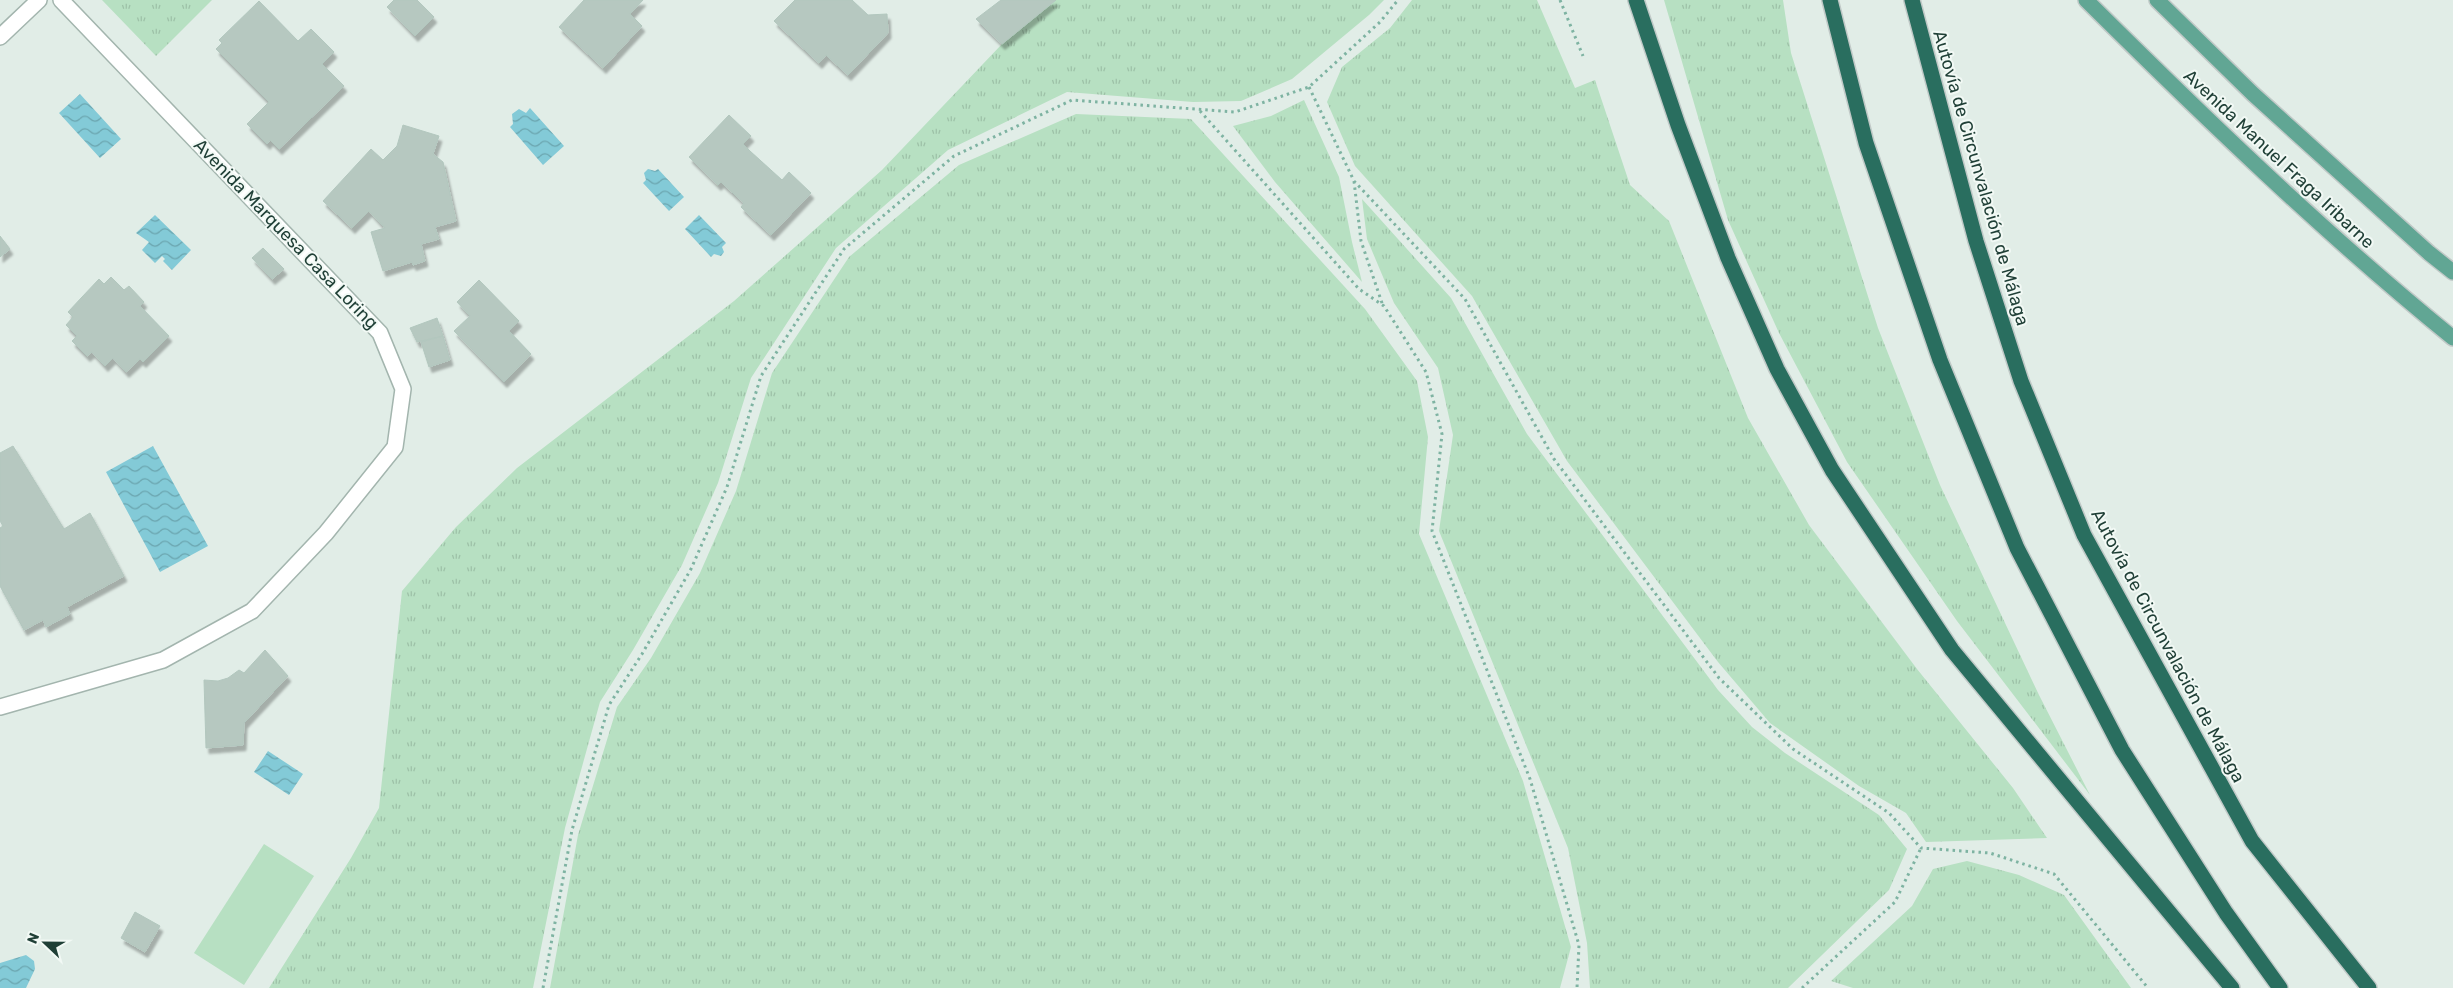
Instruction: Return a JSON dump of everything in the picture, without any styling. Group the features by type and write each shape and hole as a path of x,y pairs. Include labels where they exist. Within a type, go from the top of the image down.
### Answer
{"highway":[{"path":"1636,0 1678,125 1728,258 1777,369 1832,470 1952,650 2232,988"},
{"path":"1830,0 1866,143 1940,360 2017,548 2122,750 2226,913 2280,988"},
{"name":"Autovía de Circunvalación de Málaga","path":"1913,6 1979,251 2021,381 2084,535 2252,841 2369,988"}],"main road":[{"name":"Avenida Manuel Fraga Iribarne","path":"2086,0 2203,116 2395,290 2453,338"},
{"name":"Avenida Manuel Fraga Iribarne","path":"2157,0 2253,94 2429,253 2453,272"}],"street":[{"path":"0,37 39,0"},
{"name":"Avenida Marquesa Casa Loring","path":"0,707 163,660 252,611 326,533 395,447 403,389 380,333 62,0"}],"path":[{"path":"543,988 572,830 609,705 642,654 691,569 727,487 761,376 844,249 954,156 1072,100 1200,111 1235,112 1309,87 1380,22 1398,0"},
{"path":"1560,0 1583,56"},
{"path":"1309,87 1354,181 1465,299 1554,459 1719,678 1794,749 1889,813 1922,848 1990,853 2054,874 2148,988"},
{"path":"1200,111 1359,290 1384,306"},
{"path":"1354,181 1361,241 1384,306 1426,372 1442,434 1432,531 1530,779 1579,945 1577,988"},
{"path":"1802,988 1895,902 1922,848"}],"green space":[{"path":"102,0 212,0 156,56"},
{"path":"1056,0 1384,0 1369,15 1292,79 1241,101 1193,102 1067,92 948,150 836,248 751,378 718,483 682,565 633,650 600,702 565,828 533,988 269,988 351,858 379,808 402,591 456,527 517,468 734,301 882,170 1002,44"},
{"path":"1412,0 1537,0 1575,88 1595,80 1630,185 1669,221 1748,418 1809,525 1917,669 2013,788 2047,838 1926,842 1906,813 1859,786 1770,723 1718,662 1567,461 1472,296 1355,166 1327,102 1342,67 1390,28"},
{"path":"1664,0 1783,0 1791,53 1878,328 1940,485 2039,695 2090,795 1957,621 1847,462 1779,333 1728,220"},
{"path":"1304,100 1339,177 1362,282 1275,182 1233,126 1271,116"},
{"path":"1076,114 1191,119 1365,309 1417,381 1428,437 1419,534 1523,781 1571,947 1560,988 550,988 578,835 617,707 651,658 700,573 736,491 772,373 849,257 959,165"},
{"path":"1362,199 1451,298 1527,434 1718,690 1752,727 1785,753 1879,815 1907,849 1889,890 1788,988 1590,988 1587,943 1568,848 1439,531 1453,435 1438,368 1394,303 1367,239"},
{"path":"264,844 314,876 244,985 194,953"},
{"path":"1967,861 2019,875 2064,895 2131,988 1853,988 1831,981 1912,906 1933,869"}],"water":[{"path":"80,94 121,139 100,158 59,113"},
{"path":"530,108 564,146 543,165 510,127 513,124 512,114 519,109 526,113"},
{"path":"648,169 655,171 658,169 684,197 669,211 643,183 646,180 644,173"},
{"path":"155,215 191,250 172,270 163,261 165,259 162,256 155,263 142,250 149,242 136,233"},
{"path":"699,215 726,243 722,247 724,252 721,256 714,254 711,257 685,229"},
{"path":"153,446 208,546 160,572 106,472"},
{"path":"268,751 303,774 289,795 254,772"},
{"path":"26,955 34,961 35,969 26,988 0,988 0,963"}],"building":[{"path":"394,0 417,0 434,17 415,36 387,7"},
{"path":"584,0 643,0 630,14 642,26 603,68 559,27"},
{"path":"795,0 852,0 868,15 887,14 888,33 848,75 826,55 819,63 774,21"},
{"path":"1001,0 1056,0 1002,44 976,19"},
{"path":"259,1 298,41 311,29 334,52 322,64 344,86 279,149 270,140 267,144 247,124 269,102 216,49 222,43 219,40"},
{"path":"729,115 751,136 743,144 750,151 782,180 789,172 811,193 771,235 741,207 744,203 721,182 718,185 689,157"},
{"path":"403,125 439,136 433,154 443,162 456,221 435,227 439,239 421,244 425,261 413,265 412,262 383,271 371,232 385,228 369,211 352,228 323,201 371,149 383,160 397,146"},
{"path":"0,236 10,249 0,257"},
{"path":"263,248 284,269 272,279 252,258"},
{"path":"111,277 124,290 129,286 144,302 140,306 169,336 143,362 140,359 126,372 113,358 105,366 92,352 87,356 72,341 77,336 66,325 73,317 68,312 82,297 99,279 104,284"},
{"path":"479,280 519,321 509,331 531,354 504,382 454,331 470,316 457,302"},
{"path":"437,318 443,336 417,342 410,328"},
{"path":"443,336 450,360 429,367 421,342"},
{"path":"13,446 64,529 90,513 124,576 67,607 70,614 46,627 43,620 24,630 0,586 0,528 3,526 0,521 0,453"},
{"path":"265,650 288,676 244,723 243,745 206,748 204,680 218,681 228,678 239,670 244,673"},
{"path":"135,912 160,926 145,952 121,938"}]}
